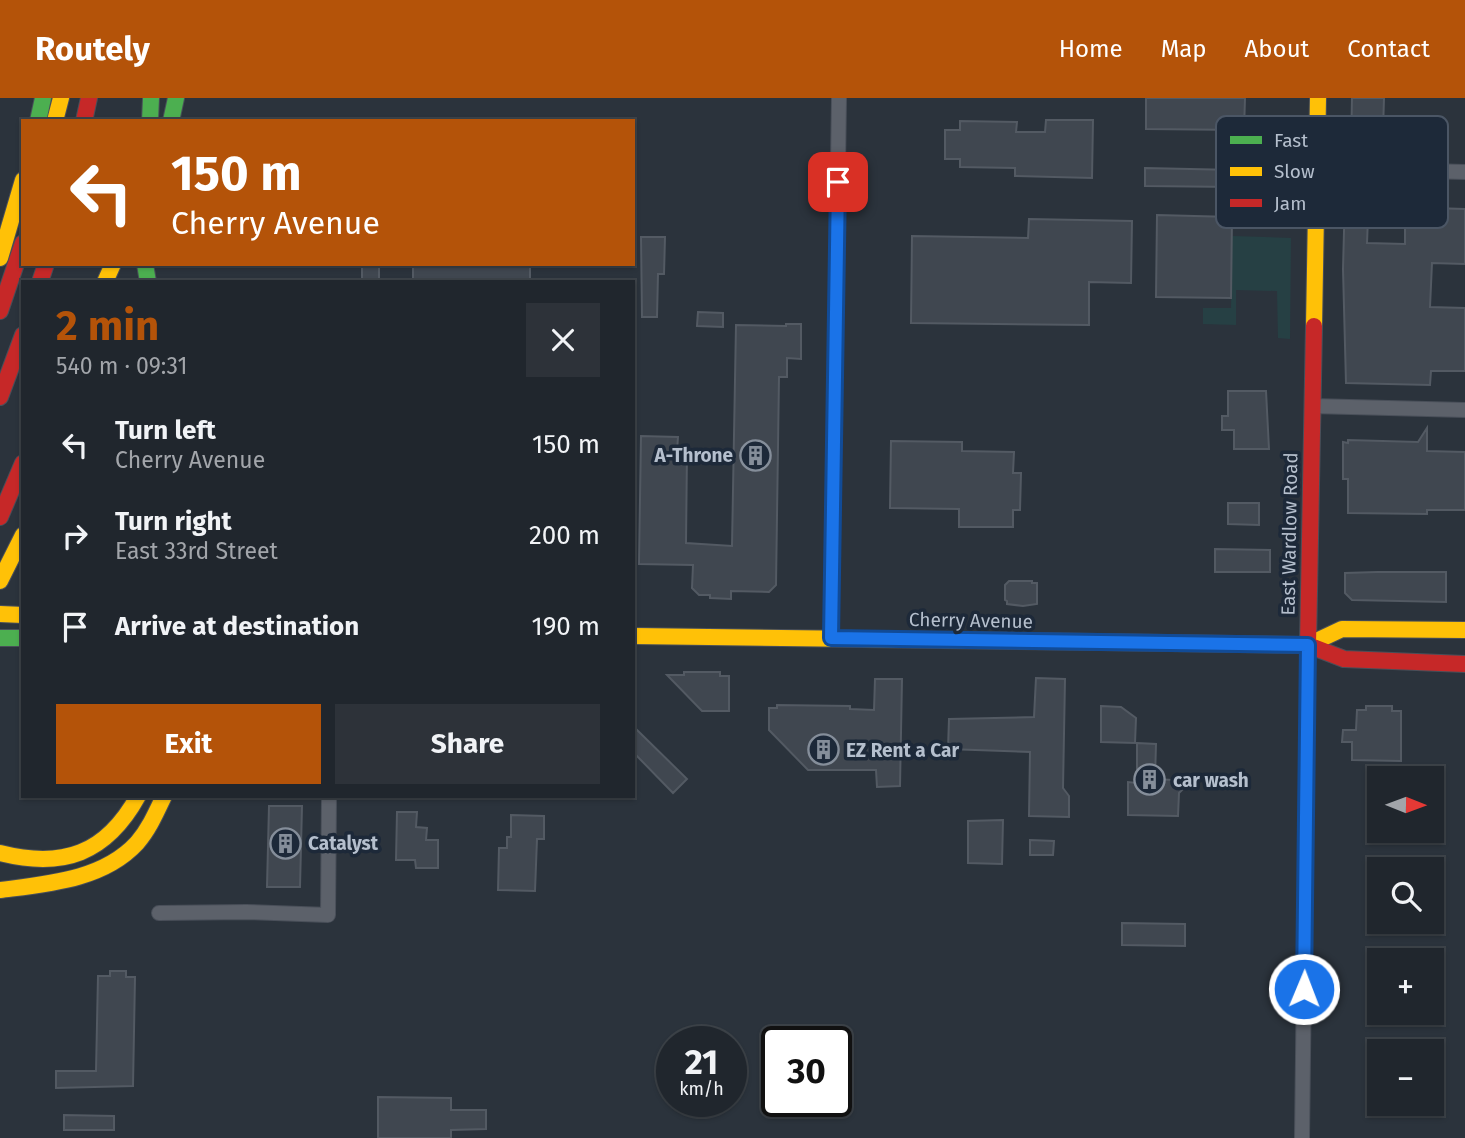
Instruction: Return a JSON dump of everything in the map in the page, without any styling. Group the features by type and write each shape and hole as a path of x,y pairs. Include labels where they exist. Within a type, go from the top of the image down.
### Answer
{"main road":[{"path":"38,119 43,98"},
{"path":"56,119 61,98"},
{"path":"84,119 89,98"},
{"path":"150,119 151,98"},
{"name":"East Wardlow Road","path":"1318,98 1318,116"},
{"path":"0,258 21,187"},
{"name":"East Wardlow Road","path":"1308,645 1316,228"},
{"path":"0,311 21,249"},
{"path":"0,397 21,340"},
{"path":"0,517 21,468"},
{"path":"0,581 21,539"},
{"path":"0,614 21,615"},
{"name":"Cherry Avenue","path":"1308,645 1342,629 1465,630"},
{"name":"Cherry Avenue","path":"635,636 1308,645 1344,659 1465,664"},
{"path":"0,638 21,638"},
{"path":"0,853 15,858 46,861 78,855 92,849 116,830 137,798"},
{"path":"0,890 78,879 111,864 140,838 156,815 163,798"}],"street":[{"path":"831,638 839,98"},
{"path":"1312,406 1465,410"},
{"name":"East Wardlow Road","path":"1301,1138 1308,645"},
{"path":"159,913 328,915 329,798"}],"green space":[{"path":"1232,236 1291,238 1290,339 1278,338 1277,291 1236,290 1236,325 1203,324 1203,308 1231,308"}],"building":[{"path":"1146,98 1245,98 1244,116 1216,116 1216,130 1146,129"},
{"path":"1352,98 1384,98 1383,116 1352,116"},
{"path":"1046,120 1093,120 1092,178 1015,176 1015,168 960,167 960,159 945,159 945,130 960,130 960,121 1017,122 1016,132 1045,132"},
{"path":"1145,168 1216,170 1216,187 1145,186"},
{"path":"1448,208 1465,209 1465,264 1432,263 1430,307 1465,308 1465,371 1431,371 1430,385 1346,383 1344,228 1368,228 1367,243 1405,244 1405,228 1448,228"},
{"path":"1157,215 1216,217 1216,228 1232,228 1231,298 1156,297"},
{"path":"1029,219 1132,221 1131,283 1089,282 1089,325 911,323 912,236 1028,238"},
{"path":"641,237 665,237 664,274 658,274 657,317 642,317"},
{"path":"362,266 379,266 379,280 362,280"},
{"path":"413,266 530,266 530,280 413,280"},
{"path":"698,312 723,313 723,327 697,326"},
{"name":"A-Throne","path":"801,324 801,359 787,358 787,377 779,377 776,585 769,592 731,591 731,599 699,595 692,588 693,565 639,564 641,436 678,437 677,451 687,451 686,543 732,546 736,325"},
{"path":"1228,391 1266,391 1269,449 1234,449 1234,430 1222,430 1222,416 1228,416"},
{"path":"1427,428 1427,451 1465,452 1465,510 1427,510 1427,514 1348,513 1348,479 1343,479 1343,442 1418,442"},
{"path":"891,441 962,442 962,451 1014,452 1013,473 1021,473 1020,510 1013,510 1013,527 959,527 959,509 890,508"},
{"path":"1228,503 1259,503 1259,525 1228,524"},
{"path":"1215,549 1270,550 1270,572 1215,572"},
{"path":"1446,572 1446,602 1352,600 1345,593 1345,573"},
{"path":"1009,581 1037,583 1037,604 1007,604 1005,585"},
{"path":"684,672 720,672 720,676 729,676 729,711 702,711 667,675 684,675"},
{"path":"1036,678 1065,679 1063,788 1069,796 1069,817 1029,816 1030,752 948,749 949,719 1034,717"},
{"path":"875,679 902,679 900,786 877,787 876,770 808,770 769,730 769,708 777,708 777,705 850,706 850,709 874,710"},
{"path":"1101,706 1121,707 1136,718 1135,743 1101,742"},
{"path":"1366,706 1392,706 1392,711 1401,711 1401,761 1352,760 1352,742 1342,742 1343,730 1356,730 1357,710 1366,710"},
{"path":"635,728 687,779 673,793 635,754"},
{"name":"car wash","path":"1137,743 1156,744 1155,779 1173,780 1179,774 1188,784 1179,793 1178,816 1128,815 1128,782 1137,783"},
{"name":"Catalyst","path":"269,806 302,806 300,887 267,887"},
{"path":"397,812 417,812 416,827 427,828 426,840 438,840 438,868 416,868 415,860 396,860"},
{"path":"511,815 544,816 544,839 537,839 535,891 498,890 499,848 507,848 507,837 511,837"},
{"path":"1003,820 1002,864 968,863 968,821"},
{"path":"1030,840 1054,841 1053,855 1030,855"},
{"path":"1122,923 1185,924 1185,946 1122,945"},
{"path":"110,971 126,971 126,977 135,977 133,1086 56,1088 56,1071 96,1071 98,976 110,976"},
{"path":"378,1097 451,1098 451,1110 486,1110 486,1129 451,1130 451,1138 378,1138"},
{"path":"64,1115 114,1116 114,1130 64,1130"}],"traffic: fast":[{"path":"38,119 43,98"},
{"path":"150,119 151,98"},
{"path":"171,119 176,98"},
{"path":"145,266 148,280"},
{"path":"0,638 21,638"}],"traffic: slow":[{"path":"56,119 61,98"},
{"path":"1318,98 1318,116"},
{"path":"0,258 21,187"},
{"path":"1314,326 1316,228"},
{"path":"106,280 112,266"},
{"path":"0,581 21,539"},
{"path":"0,614 21,615"},
{"path":"1308,645 1342,629 1465,630"},
{"path":"635,636 1098,642"},
{"path":"0,853 44,859 81,852 112,832 137,798"},
{"path":"0,890 73,878 108,865 137,843 163,798"}],"traffic: jam":[{"path":"84,119 89,98"},
{"path":"0,311 21,249"},
{"path":"41,280 45,266"},
{"path":"1308,645 1314,326"},
{"path":"0,397 21,340"},
{"path":"0,517 21,468"},
{"path":"1098,642 1308,645 1344,659 1465,664"}],"place":[{"name":"A-Throne","path":"756,455"},
{"name":"EZ Rent a Car","path":"823,750"},
{"name":"car wash","path":"1150,780"},
{"name":"Catalyst","path":"285,843"}],"route":[{"path":"838,182 831,638 1308,645 1304,989"}]}
